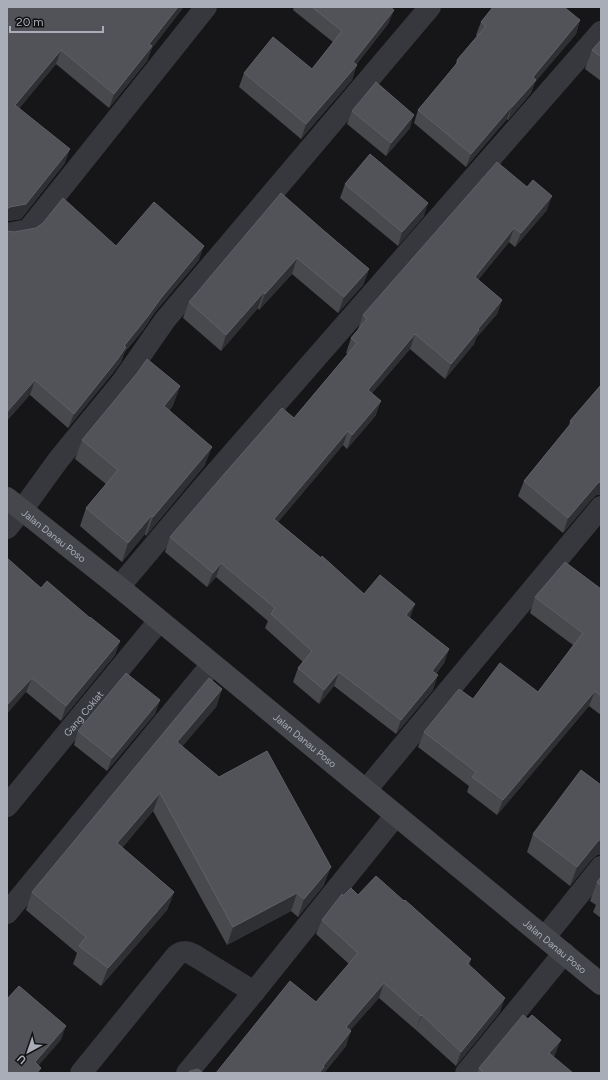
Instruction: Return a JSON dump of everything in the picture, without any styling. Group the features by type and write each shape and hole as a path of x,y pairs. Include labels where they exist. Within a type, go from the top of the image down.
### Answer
{"street":[{"path":"7,234 28,230 206,7"},
{"path":"7,528 14,504 59,459 122,382 165,320 430,7"},
{"path":"119,587 204,486 601,32"},
{"name":"Jalan Danau Poso","path":"14,504 119,587 601,984"},
{"path":"366,790 601,507"},
{"name":"Gang Coklat","path":"7,806 159,621"},
{"path":"7,913 212,664"},
{"path":"187,1073 396,815"},
{"path":"544,938 601,866"},
{"path":"81,1073 180,953 187,952 192,954 254,992"},
{"path":"466,1073 564,953"}],"building":[{"path":"7,7 178,7 149,44 152,46 114,94 61,50 15,105 70,149 26,204 7,209"},
{"path":"312,7 390,7 394,10 353,62 357,65 306,124 244,73 273,37 312,69 342,31"},
{"path":"493,7 564,7 580,20 533,77 536,80 471,154 418,110 486,26 481,22"},
{"path":"601,40 601,57 592,50"},
{"path":"376,82 414,115 391,143 352,111"},
{"path":"370,154 428,203 402,232 345,184"},
{"path":"497,162 527,187 533,180 552,196 521,233 514,228 475,277 502,300 451,364 415,334 368,390 381,401 352,435 348,431 274,519 321,558 322,556 364,594 380,575 415,604 406,615 449,649 432,671 438,675 401,720 339,672 324,690 298,668 312,651 271,614 275,608 221,563 213,573 170,537 282,408 294,418 357,343 351,338 367,319 363,315"},
{"path":"281,193 369,269 344,297 297,258 265,294 264,292 226,335 189,302"},
{"path":"63,198 116,246 154,202 204,246 161,298 124,346 126,347 117,360 74,414 35,380 7,412 7,231 14,232 36,228 43,223"},
{"path":"147,359 180,386 164,406 212,447 153,517 151,516 128,543 86,508 118,470 82,440"},
{"path":"601,385 601,481 568,518 524,481 572,422 570,421"},
{"path":"7,558 41,588 47,581 90,618 120,641 66,706 32,678 7,705"},
{"path":"565,562 601,589 601,696 595,691 503,800 472,777 476,772 424,732 459,689 473,699 500,663 538,692 583,633 535,597"},
{"path":"126,673 160,700 112,758 78,731"},
{"path":"209,678 222,689 177,742 219,777 267,751 331,867 304,899 297,893 233,927 160,793 117,843 174,892 108,968 79,946 86,937 32,892"},
{"path":"581,770 601,785 601,839 577,867 533,834"},
{"path":"376,876 471,959 467,963 505,998 461,1052 422,1015 421,1016 384,983 346,1027 351,1031 319,1073 216,1073 290,981 316,1002 358,953 322,920 342,894 343,896 351,888 358,895"},
{"path":"601,877 601,886 597,882"},
{"path":"19,986 66,1026 35,1062 41,1068 37,1073 7,1073 7,999"},
{"path":"523,1015 528,1019 532,1015 561,1040 549,1053 573,1073 481,1073 482,1071 479,1068"},
{"path":"198,1069 203,1073 188,1073 190,1071"}]}
